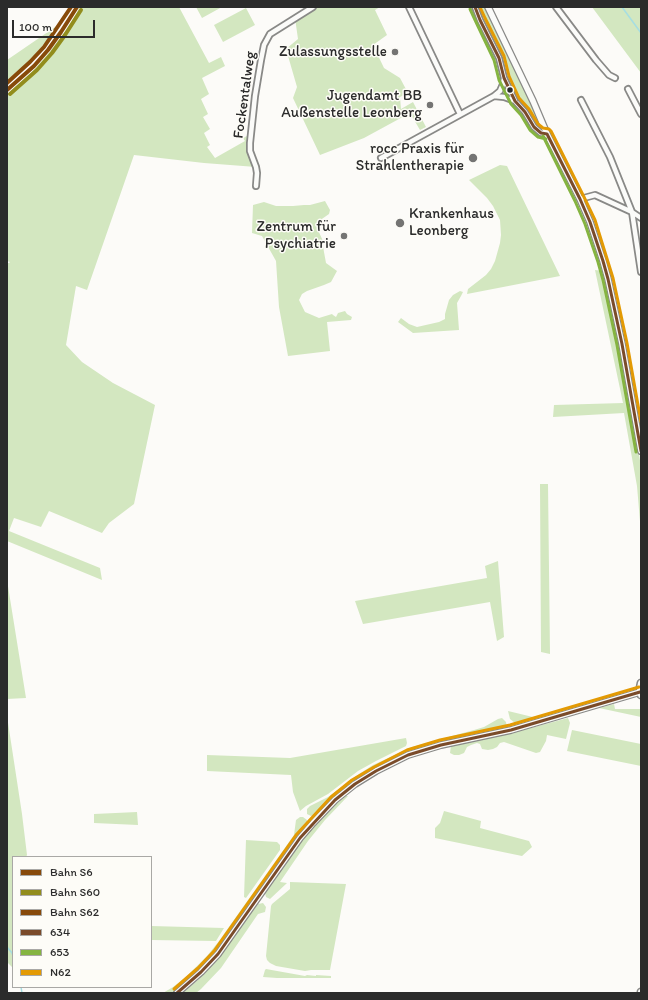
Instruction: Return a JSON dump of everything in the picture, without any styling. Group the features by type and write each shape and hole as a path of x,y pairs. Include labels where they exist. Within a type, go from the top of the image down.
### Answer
{"main road":[{"path":"640,693 641,683"}],"street":[{"name":"Fockentalweg","path":"256,186 257,172 250,150 250,143 255,96 264,45 270,34 313,7"},
{"path":"409,7 460,114"},
{"path":"475,7 499,58 504,78 515,101 521,107 534,127 541,133 547,134"},
{"path":"488,7 590,222 608,279 622,344 641,451"},
{"path":"556,7 596,60 609,75 615,78"},
{"path":"381,158 494,96 500,91 504,78"},
{"path":"628,89 641,114"},
{"path":"494,96 504,97 515,101"},
{"path":"581,100 610,157 632,212 641,272"},
{"path":"580,199 595,195 632,212 641,218"},
{"path":"177,993 201,972 218,954 300,838 335,800 355,784 376,771 408,755 442,745 511,730 640,693"}],"green space":[{"path":"80,7 179,7 209,63 221,57 225,66 202,78 209,94 201,99 208,114 203,117 210,129 204,133 210,145 207,147 215,158 245,141 243,138 251,134 250,151 256,167 134,155 87,290 76,286 66,345 82,362 113,383 155,405 134,504 109,523 102,533 49,511 41,527 14,518 9,531 100,568 102,580 7,541 7,263 10,262 7,261 7,95 22,83 47,55 67,29"},
{"path":"196,7 222,7 202,18"},
{"path":"313,7 380,7 375,10 387,35 373,45 384,68 400,78 408,93 400,97 401,109 413,102 426,127 420,130 410,113 364,138 320,155 293,98 297,87 286,49 298,39 295,18"},
{"path":"475,7 488,7 547,133 541,133 521,107 504,78 499,58"},
{"path":"592,7 641,7 641,73"},
{"path":"246,8 255,25 223,42 214,25"},
{"path":"61,23 28,63 7,82 7,60"},
{"path":"500,165 507,166 560,276 467,294 468,289 486,275 491,269 495,261 501,235 500,220 493,206 469,180"},
{"path":"325,201 330,210 329,214 319,221 317,228 323,241 326,263 337,271 331,282 307,291 302,294 299,300 305,312 319,318 332,314 336,317 338,313 345,311 352,317 351,320 327,322 330,351 288,356 279,307 276,261 262,236 252,233 253,205 264,202 276,206 293,206 310,205"},
{"path":"595,270 603,271 617,335 641,466 641,533 637,486 624,413 553,417 554,405 623,403"},
{"path":"460,291 463,292 457,303 459,330 413,333 398,322 401,318 409,324 417,327 439,322 445,319 449,300 453,295"},
{"path":"540,484 548,484 550,654 541,652"},
{"path":"498,561 504,637 497,641 490,602 363,624 355,601 487,578 485,566"},
{"path":"7,580 26,698 7,699"},
{"path":"614,704 615,709 641,709 641,717 599,708"},
{"path":"508,711 537,718 515,723 510,719"},
{"path":"7,716 27,855 12,856 12,967 7,962"},
{"path":"502,718 506,722 507,728 431,745 402,755 359,778 329,801 315,815 311,816 307,814 307,809 310,806 328,797 373,765 412,747 484,727"},
{"path":"568,718 570,723 566,739 547,735 546,741 540,752 536,753 504,742 500,743 493,749 482,749 480,744 477,743 467,747 464,753 459,755 450,753 451,746 512,733"},
{"path":"572,730 641,744 641,766 567,751"},
{"path":"406,738 406,746 358,771 328,794 300,811 293,792 291,775 207,771 207,755 290,758"},
{"path":"348,796 325,820 308,841 280,882 287,883 270,899 266,897 265,893 306,835 331,808"},
{"path":"444,811 481,821 480,828 529,841 532,847 522,856 435,838 435,828 440,823"},
{"path":"137,812 138,825 94,823 94,814"},
{"path":"300,817 307,820 307,824 220,947 200,970 179,988 172,993 163,993 186,977 207,956 219,941 294,835 296,820"},
{"path":"246,840 277,842 280,845 280,850 246,898 244,897"},
{"path":"290,882 346,884 330,970 305,971 276,966 267,960 266,956 271,906 290,889"},
{"path":"263,903 266,907 265,912 258,914 221,968 196,993 182,993 198,980 218,958 258,904"},
{"path":"152,926 224,928 216,941 152,940"},
{"path":"266,969 305,976 331,976 331,978 263,977"}],"waterway":[{"path":"622,7 641,33"},
{"path":"7,947 12,953"},
{"path":"21,988 22,993"}],"rail line":[{"name":"S62","path":"7,83 44,47 71,7"},
{"name":"S6","path":"7,90 34,66 48,50 77,7"},
{"name":"S60","path":"10,94 37,70 52,53 81,10"}],"transit line":[{"name":"634","path":"475,7 499,58 504,78 515,101 525,112 534,127 541,133 547,134"},
{"name":"N62","path":"480,7 504,56 509,76 519,98 529,109 538,124 551,131 595,220 613,278 627,343 641,422"},
{"name":"653","path":"470,9 494,60 499,80 511,104 521,115 530,130 538,137 546,139"},
{"name":"634","path":"547,134 580,199 590,222 603,261 622,344 641,451"},
{"name":"653","path":"543,136 575,201 585,224 598,262 617,345 636,452"},
{"name":"N62","path":"174,989 198,968 214,951 296,835 331,797 352,780 407,750 440,740 510,725 639,687"},
{"name":"634","path":"177,993 201,972 218,954 300,838 335,800 355,784 376,771 408,755 441,745 511,730 640,692"}],"place":[{"name":"Zulassungsstelle","path":"395,52"},
{"name":"Jugendamt BB Außenstelle Leonberg","path":"430,105"},
{"name":"rocc Praxis für Strahlentherapie","path":"473,158"},
{"name":"Krankenhaus Leonberg","path":"400,223"},
{"name":"Zentrum für Psychiatrie","path":"344,236"}]}
